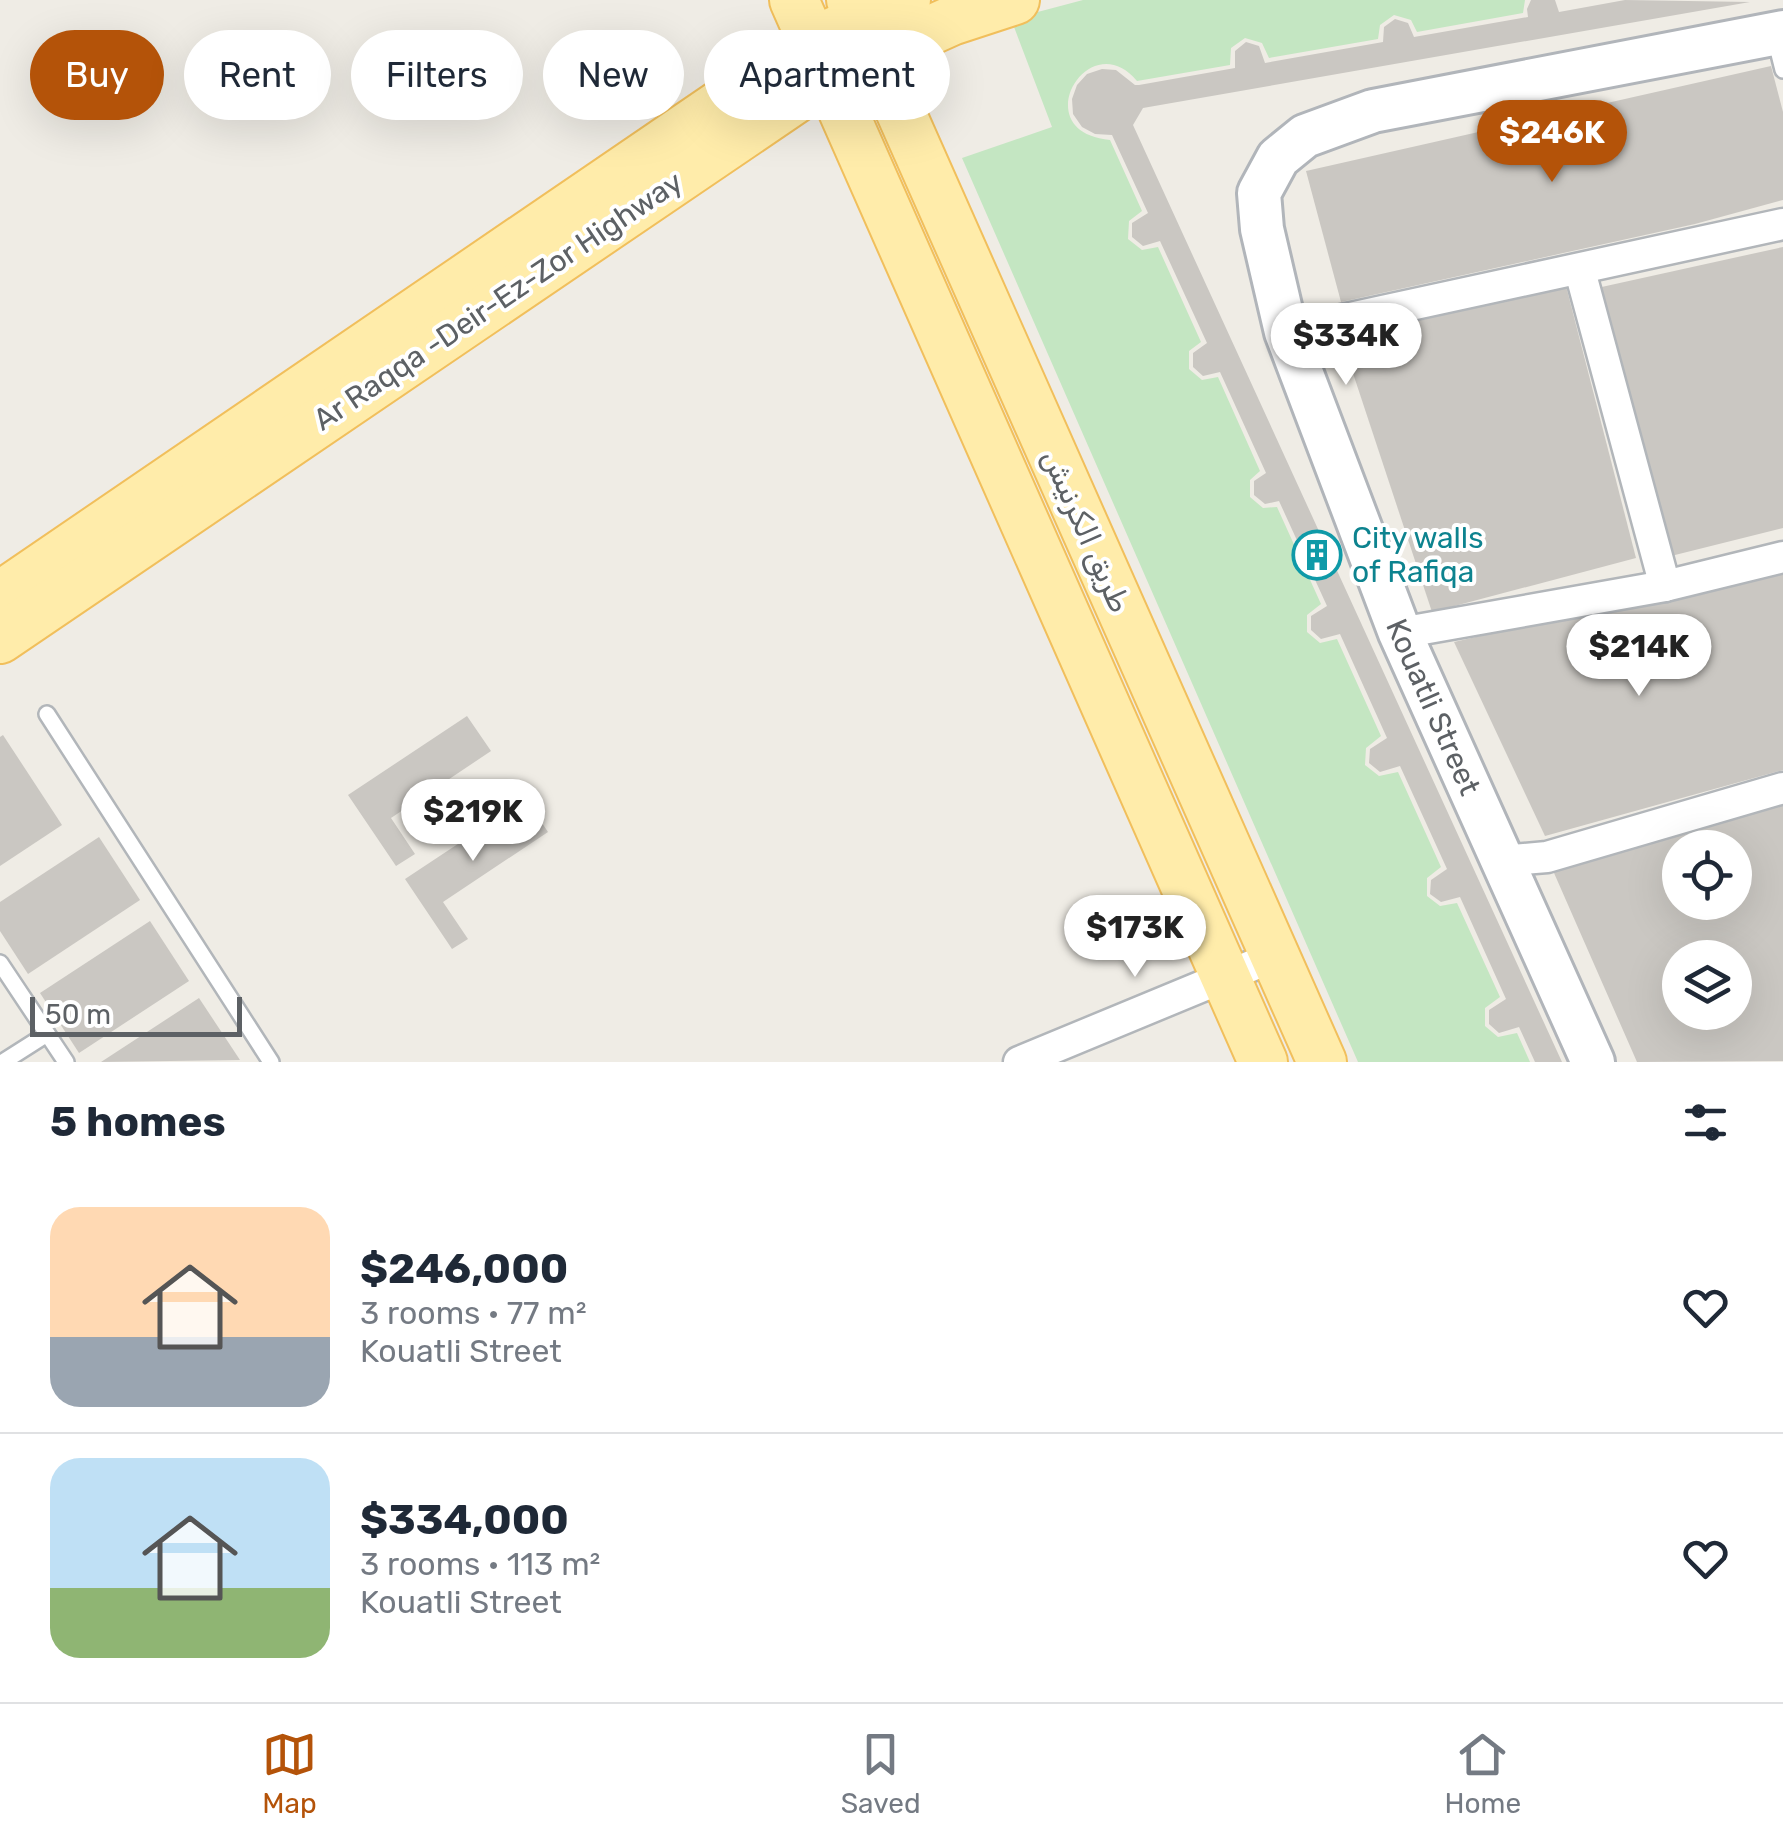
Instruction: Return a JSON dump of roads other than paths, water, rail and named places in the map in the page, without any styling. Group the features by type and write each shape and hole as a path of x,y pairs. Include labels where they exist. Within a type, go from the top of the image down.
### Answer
{"main road":[{"name":"Ar Raqqa -Deir-Ez-Zor Highway","path":"862,25 906,0"},
{"name":"Ar Raqqa -Deir-Ez-Zor Highway","path":"862,25 951,21 1015,0"},
{"name":"طريق الكرنيش","path":"862,25 1322,1062"},
{"name":"Ar Raqqa -Deir-Ez-Zor Highway","path":"0,596 704,113"},
{"name":"Ar Raqqa -Deir-Ez-Zor Highway","path":"0,639 704,119"},
{"name":"طريق الكرنيش","path":"848,120 1263,1062"}],"street":[{"name":"Kouatli Street","path":"1593,1062 1400,633 1286,332 1262,229 1259,193 1278,158 1305,136 1373,111 1780,46"},
{"path":"1286,332 1783,224"},
{"path":"1580,271 1665,586"},
{"path":"1400,633 1665,586 1783,557"},
{"path":"1501,861 1547,857 1783,788"},
{"path":"1019,1062 1275,956"}],"lane":[{"path":"47,714 271,1062"},
{"path":"0,963 66,1062"},
{"path":"3,1062 47,1034"}],"place":[{"name":"City walls of Rafiqa","path":"1317,555"}]}
